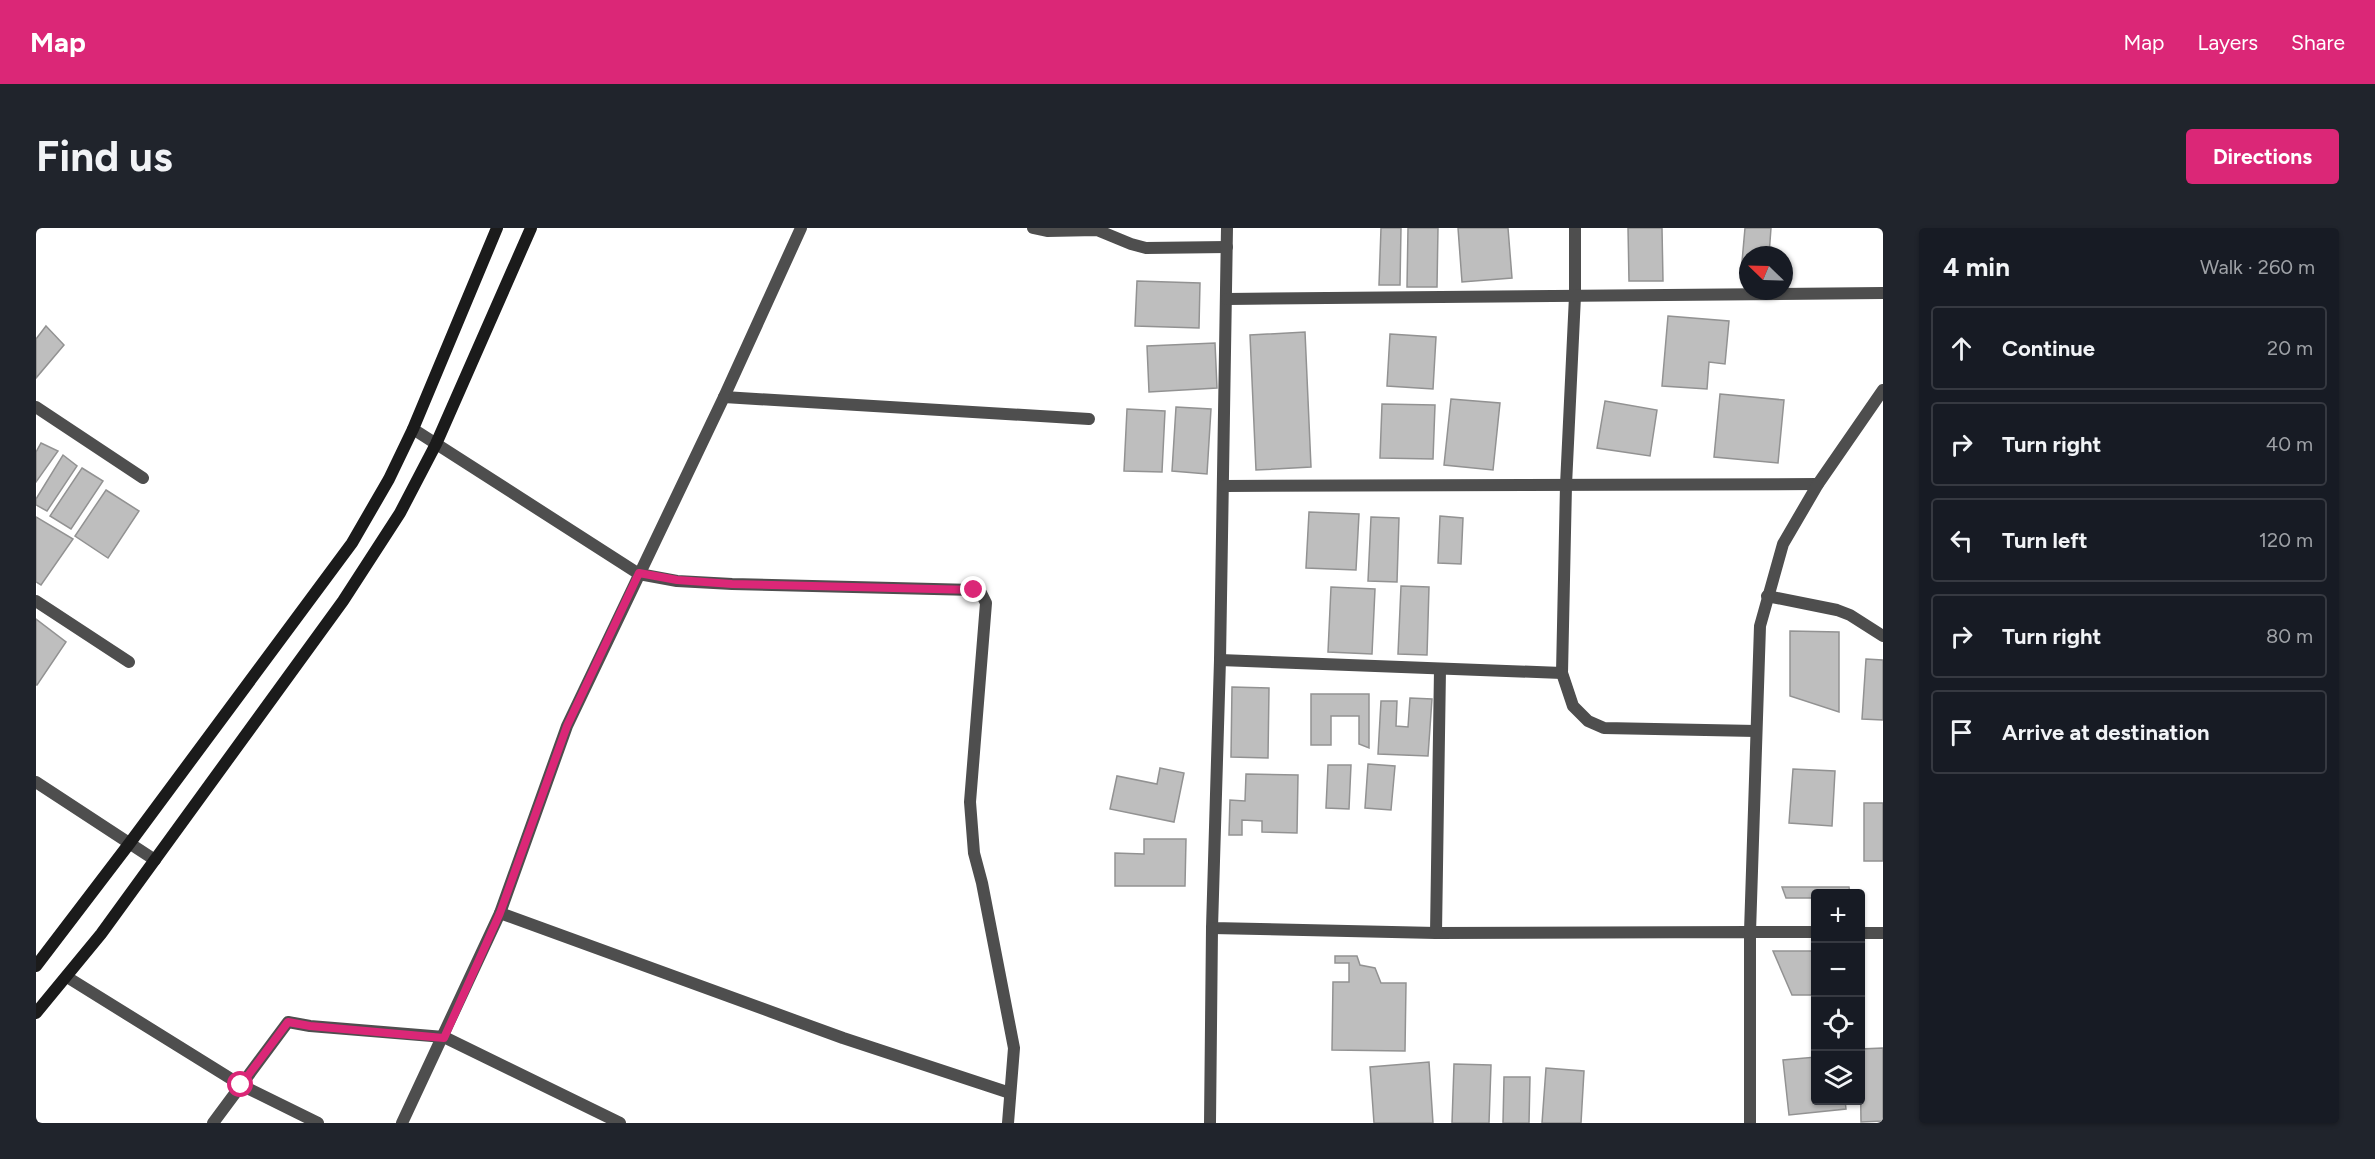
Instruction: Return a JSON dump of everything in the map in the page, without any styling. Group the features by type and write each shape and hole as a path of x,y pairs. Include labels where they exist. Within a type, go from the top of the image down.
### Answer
{"street":[{"path":"36,966 352,543 389,478 413,429 497,228"},
{"path":"36,1013 67,977 155,860 343,601 400,513 436,444 531,228"},
{"path":"402,1123 444,1038 500,913 551,765 567,726 724,397 801,228"},
{"path":"1033,228 1047,231 1097,230 1146,248 1227,247"},
{"path":"1210,1123 1212,928 1221,660 1227,228"},
{"path":"1575,228 1575,296 1566,485 1562,673 1573,706 1588,721 1604,728 1756,731"},
{"path":"1227,298 1883,293"},
{"path":"1750,1123 1750,932 1760,626 1783,543 1818,484 1883,390"},
{"path":"724,397 1089,419"},
{"path":"36,407 142,478"},
{"path":"413,429 639,573 677,580 721,583 974,590 981,593 986,603 970,802 974,854 982,883 1014,1048 1008,1123"},
{"path":"1224,486 1818,484"},
{"path":"1767,596 1837,610 1850,615 1883,636"},
{"path":"36,601 129,662"},
{"path":"1221,660 1562,673"},
{"path":"1436,933 1440,669"},
{"path":"36,782 155,860"},
{"path":"500,913 810,1026 1010,1093"},
{"path":"1212,928 1436,933 1811,932"},
{"path":"1865,933 1883,933"},
{"path":"67,977 241,1085 318,1123"},
{"path":"213,1123 288,1022 444,1038 620,1123"}],"building":[{"path":"1381,228 1401,228 1400,285 1379,285"},
{"path":"1408,228 1438,228 1437,287 1407,287"},
{"path":"1458,228 1508,228 1512,278 1462,282"},
{"path":"1628,228 1662,228 1663,281 1629,281"},
{"path":"1745,228 1771,228 1770,246 1743,246"},
{"path":"1137,281 1200,283 1199,328 1135,326"},
{"path":"1668,316 1729,321 1725,364 1709,362 1707,389 1662,386"},
{"path":"46,326 64,345 36,378 36,339"},
{"path":"1305,332 1311,467 1256,470 1250,335"},
{"path":"1390,334 1436,337 1433,389 1387,386"},
{"path":"1215,343 1217,388 1149,392 1147,346"},
{"path":"1720,394 1784,400 1778,463 1714,457"},
{"path":"1451,399 1500,403 1493,470 1444,465"},
{"path":"1605,401 1657,410 1650,456 1597,448"},
{"path":"1382,404 1435,405 1433,459 1380,458"},
{"path":"1176,407 1211,409 1207,474 1172,471"},
{"path":"1127,409 1165,411 1162,472 1124,471"},
{"path":"41,443 58,451 36,482 36,452"},
{"path":"63,455 77,466 47,511 36,505 36,499"},
{"path":"82,468 103,481 71,529 50,516"},
{"path":"106,490 139,511 108,558 75,536"},
{"path":"1309,512 1359,514 1356,570 1306,568"},
{"path":"1440,516 1463,518 1461,564 1438,563"},
{"path":"36,517 73,539 41,585 36,582"},
{"path":"1371,517 1399,518 1397,582 1368,581"},
{"path":"1401,586 1429,587 1427,655 1398,654"},
{"path":"1331,587 1375,589 1372,654 1328,652"},
{"path":"36,619 66,642 37,685 36,685"},
{"path":"1790,631 1839,632 1839,712 1790,696"},
{"path":"1866,659 1883,660 1883,720 1862,719"},
{"path":"1232,687 1269,688 1268,758 1231,757"},
{"path":"1311,694 1369,694 1369,748 1359,744 1359,716 1331,716 1331,745 1311,745"},
{"path":"1410,698 1432,699 1428,756 1378,754 1381,701 1397,701 1396,726 1408,727"},
{"path":"1368,764 1395,766 1391,810 1365,808"},
{"path":"1328,765 1351,765 1349,809 1326,808"},
{"path":"1160,768 1184,773 1174,822 1110,809 1117,776 1157,784"},
{"path":"1793,769 1835,771 1832,826 1789,823"},
{"path":"1246,774 1298,775 1297,833 1262,832 1262,821 1242,820 1242,835 1229,835 1230,800 1245,801"},
{"path":"1864,803 1883,803 1883,861 1864,861"},
{"path":"1144,839 1186,839 1185,886 1115,886 1115,853 1144,854"},
{"path":"1782,887 1849,887 1849,889 1811,889 1811,898 1786,898"},
{"path":"1773,951 1811,951 1811,995 1792,995"},
{"path":"1335,956 1357,956 1360,965 1375,968 1381,983 1406,983 1405,1051 1332,1050 1333,982 1349,982 1349,963 1335,963"},
{"path":"1883,1048 1883,1121 1861,1122 1861,1105 1865,1105 1865,1049"},
{"path":"1811,1057 1811,1105 1846,1105 1846,1109 1789,1115 1783,1060"},
{"path":"1429,1062 1433,1123 1374,1123 1370,1067"},
{"path":"1454,1064 1491,1065 1489,1123 1452,1123"},
{"path":"1546,1068 1584,1071 1581,1123 1542,1123"},
{"path":"1504,1077 1530,1077 1529,1123 1503,1123"}],"route":[{"path":"241,1085 288,1022 444,1038 500,913 551,765 567,726 639,573 677,580 732,584 974,590"}]}
